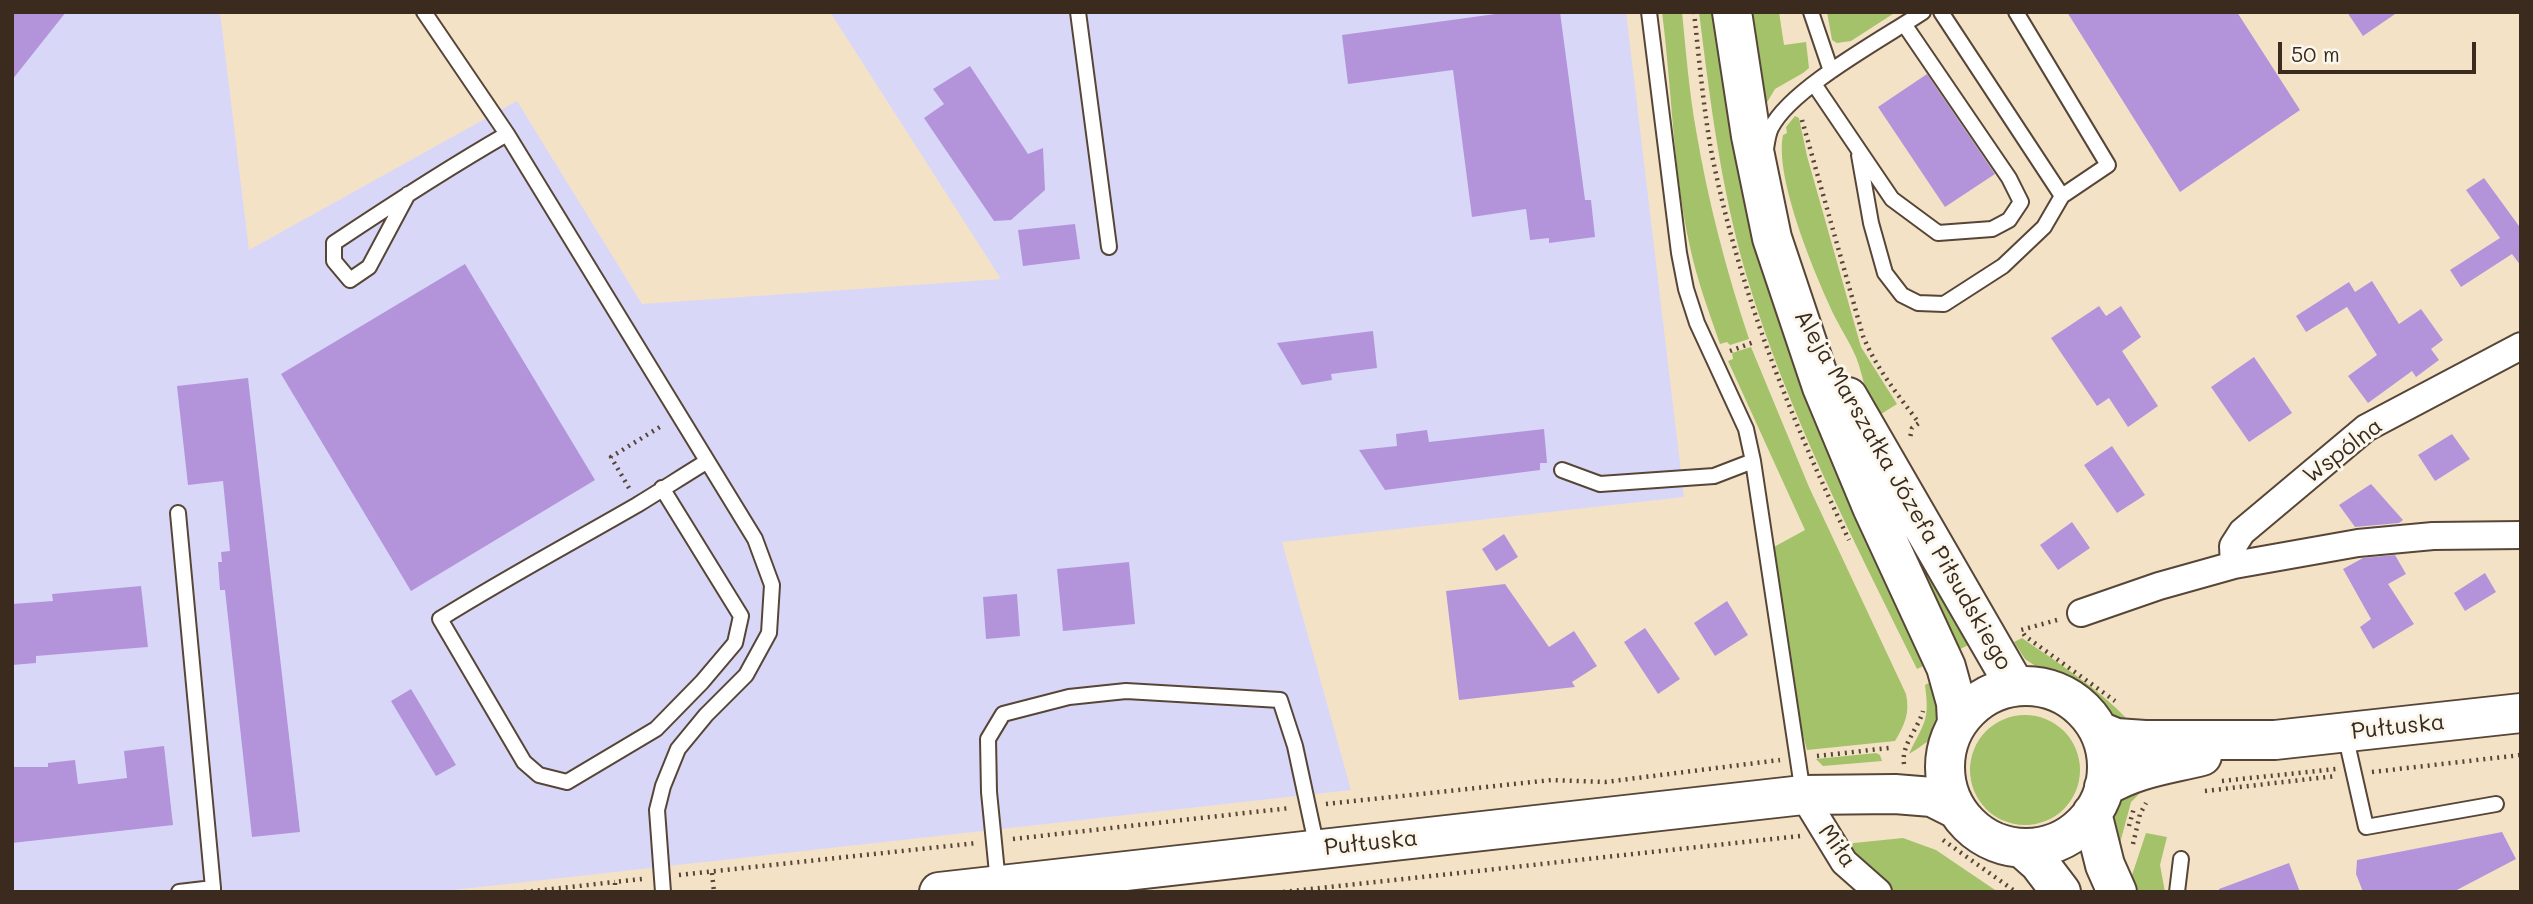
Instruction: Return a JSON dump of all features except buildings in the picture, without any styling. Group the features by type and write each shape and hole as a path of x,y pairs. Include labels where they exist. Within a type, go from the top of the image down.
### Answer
{"main road":[{"name":"Aleja Marszałka Józefa Piłsudskiego","path":"1732,12 1751,136 1772,238 1822,387 1867,495 1946,667 1956,703 1952,736"},
{"name":"Aleja Marszałka Józefa Piłsudskiego","path":"1790,293 2009,631 2015,686"},
{"path":"2111,801 2062,839 2036,847 2022,848 1999,843 1978,832 1944,821 1945,763 1952,736 1968,710 1982,699 2015,686 2058,692 2082,708 2099,731 2106,758 2111,801 2105,865 2117,892"},
{"name":"Pułtuska","path":"2099,731 2116,738 2145,740 2275,740 2349,758 2521,713"},
{"name":"Pułtuska","path":"1803,795 1928,761 1952,736"},
{"name":"Pułtuska","path":"2111,801 2124,775 2148,767 2275,740"},
{"name":"Pułtuska","path":"939,892 1803,795 1932,796 1944,821"},
{"path":"2022,848 2039,863 2061,892"}],"street":[{"name":"Wspólna","path":"2234,565 2233,545 2242,532 2366,428 2521,346"},
{"path":"2081,613 2159,586 2234,565 2383,541 2433,536 2521,535"},
{"name":"Miła","path":"1803,795 1844,862 1878,892"}],"lane":[{"path":"424,12 507,134 755,539 772,585 769,633 747,675 706,715 678,749 663,786 657,810 663,892"},
{"path":"1078,12 1109,247"},
{"path":"1649,12 1674,228 1686,289 1697,323 1746,429 1803,795"},
{"path":"1811,12 1831,71"},
{"path":"1763,192 1770,128 1797,98 1831,71 1923,12"},
{"path":"1941,12 2062,196"},
{"path":"1858,150 1871,223 1885,273 1902,295 1918,303 1944,304 2003,266 2044,227 2062,196 2108,165 2017,12"},
{"path":"1814,85 1892,200 1938,233 1992,229 2009,220 2021,202 2010,178 1904,24"},
{"path":"408,194 369,267 350,280 334,261 334,243 408,194 507,134"},
{"path":"1562,470 1600,484 1714,476 1753,461"},
{"path":"662,488 741,616 735,643 656,729 567,782 539,775 523,762 440,619 706,462"},
{"path":"178,513 213,890 179,892"},
{"path":"998,885 989,792 988,739 1003,714 1069,697 1126,691 1280,700 1295,746 1317,849"},
{"path":"2349,758 2366,827 2496,804"},
{"path":"2177,892 2175,889 2181,859"}],"path":[{"path":"1797,98 1863,336 1869,351 1890,384 1919,423 1912,428 1910,439 1914,448"},
{"path":"638,504 611,457 679,415"},
{"path":"2009,631 2081,613"},
{"path":"2469,754 2521,748"},
{"path":"2221,782 2349,758 2521,755"},
{"path":"2196,792 2349,758"},
{"path":"2132,848 2140,814 2150,800"},
{"path":"2111,801 2127,835"},
{"path":"1944,821 2016,892"},
{"path":"1283,892 1827,833"},
{"path":"712,873 714,892"},
{"path":"524,892 615,882"}],"shaded area":[{"path":"12,12 220,12 249,250 517,101 642,304 1001,279 830,12 1626,12 1684,497 1282,542 1351,790 435,892 12,892"}],"green space":[{"path":"1662,12 1682,12 1691,101 1706,183 1725,261 1749,339 1730,345 1727,342 1720,344 1700,284 1684,218"},
{"path":"1699,12 1717,12 1932,662 1917,669 1823,475 1781,376 1746,274 1723,177"},
{"path":"1749,12 1779,12 1784,45 1806,42 1809,68 1775,89 1766,104 1761,103"},
{"path":"1827,12 1896,12 1851,41 1837,43 1832,40"},
{"path":"1795,116 1799,118 1807,156 1861,347 1897,404 1878,416 1867,395 1856,357 1818,279 1791,201 1782,154 1783,135 1787,133 1786,127"},
{"path":"1751,347 1809,487 1906,694 1906,718 1895,741 1807,750 1801,728 1772,548 1805,530 1728,361 1733,359 1732,353"},
{"path":"1894,511 1977,641 1960,649"},
{"path":"2022,638 2091,687 2128,720 2114,723 2099,701 2085,690 2025,659 2014,642"},
{"path":"1940,677 1941,723 1932,738 1909,754 1926,715 1925,685"},
{"path":"2025,715 2046,720 2064,731 2075,749 2080,770 2075,791 2064,809 2046,820 2025,825 2004,820 1986,809 1975,791 1970,770 1975,749 1986,731 2004,720"},
{"path":"1876,753 1882,761 1823,766 1816,759"},
{"path":"2142,782 2140,793 2131,802 2119,847 2114,808 2122,797"},
{"path":"2146,833 2167,837 2160,865 2165,892 2132,892 2129,884"},
{"path":"1903,838 1936,850 1998,892 1891,892 1848,857 1844,844"}]}
